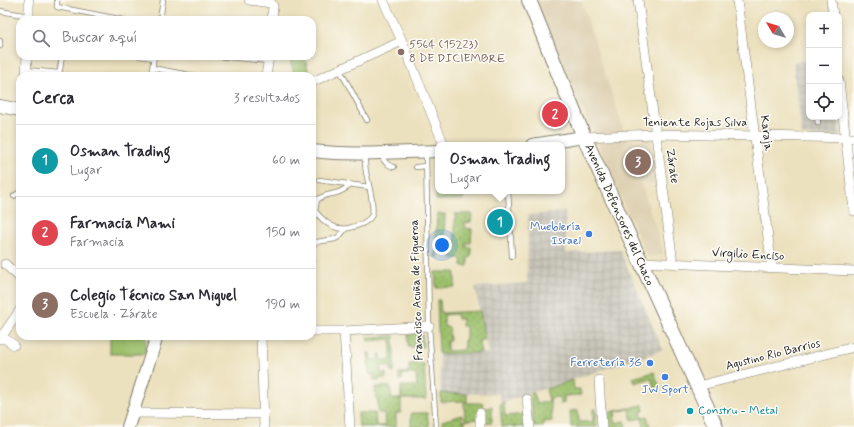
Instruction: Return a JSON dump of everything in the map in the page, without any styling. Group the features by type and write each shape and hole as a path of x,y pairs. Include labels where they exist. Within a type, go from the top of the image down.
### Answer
{"main road":[{"name":"Avenida Defensores del Chaco","path":"529,0 584,137 716,427"}],"street":[{"path":"29,16 30,0"},
{"path":"249,0 271,3 273,6 272,16"},
{"path":"383,0 402,41 443,142"},
{"name":"Zárate","path":"638,0 673,263"},
{"name":"Karaja","path":"737,0 772,268"},
{"path":"831,0 833,12"},
{"path":"316,80 402,41"},
{"path":"26,72 27,60"},
{"path":"267,72 269,60"},
{"path":"840,84 850,138 854,211"},
{"path":"0,106 16,109"},
{"name":"Teniente Rojas Silva","path":"584,137 655,134 850,138"},
{"path":"552,142 584,137"},
{"path":"316,152 364,153 435,151"},
{"name":"Virgilio Enciso","path":"640,262 854,271"},
{"path":"5,264 16,274"},
{"path":"14,345 1,337 16,316"},
{"path":"316,331 344,331 429,326"},
{"path":"344,331 350,427"},
{"path":"128,427 156,340"},
{"path":"261,340 264,427"},
{"name":"Agustino Rio Barrios","path":"698,386 854,347"},
{"path":"599,380 602,427"},
{"path":"527,399 530,427"},
{"path":"132,413 263,414"},
{"path":"480,413 480,427"}],"lane":[{"path":"57,0 57,7 103,16"},
{"path":"161,16 163,0"},
{"path":"0,11 21,16"},
{"path":"0,41 0,46"},
{"path":"59,72 61,60"},
{"path":"152,72 153,60"},
{"path":"152,68 174,72"},
{"path":"340,70 367,120"},
{"path":"380,152 384,162 389,166 394,167"},
{"name":"Francisco Acuña de Figueroa","path":"426,152 429,326 436,427"},
{"path":"316,212 332,227 345,229 363,224 372,215 373,206 364,153"},
{"path":"416,167 426,166"},
{"path":"319,180 369,187"},
{"path":"316,203 317,200 323,196 336,193 351,185"},
{"path":"508,194 512,256"},
{"path":"316,242 329,241 338,238 345,229"}],"shaded area":[{"path":"535,0 581,0 627,140 651,139 656,184 641,183 664,254 647,257"},
{"path":"806,60 806,120 839,120 840,136 802,136 793,62"},
{"path":"565,212 566,253 620,250 663,350 501,403 499,394 441,393 439,354 488,353 475,287 527,283 528,215"}],"green space":[{"path":"290,60 305,60 309,72 294,72"},
{"path":"436,194 464,195 463,199 436,200"},
{"path":"437,214 445,214 444,243 437,243 438,257 435,257"},
{"path":"455,214 472,214 471,222 465,223 465,228 472,229 471,243 466,243 466,247 471,247 471,257 468,258 468,266 462,266 461,258 452,258 453,243 455,243"},
{"path":"435,272 455,272 455,287 436,288"},
{"path":"437,300 440,300 441,313 480,311 485,340 479,340 481,353 439,354","holes":["456,314 457,319 462,319 462,326 466,326 464,350 447,351 447,341 450,341 449,327 444,327 444,315"]},
{"path":"422,333 423,347 418,347 417,344 414,344 414,347 408,347 408,335"},
{"path":"394,336 394,373 391,372 390,366 381,366 381,373 386,373 386,378 379,378 379,381 374,381 373,374 369,374 368,353 370,353 371,360 379,359 379,354 381,354 381,360 391,360 391,339 368,341 367,337"},
{"path":"110,340 146,340 145,354 110,354"},
{"path":"409,364 424,364 426,399 401,399 401,386 417,386 416,374 402,374 402,380 399,380 399,373 409,372"},
{"path":"654,372 660,388 655,390 651,378 635,383 633,378"},
{"path":"573,380 574,389 580,389 581,395 564,396 564,403 560,404 559,397 550,398 552,421 543,422 543,427 534,427 530,394 534,393 537,404 549,401 546,389"},
{"path":"375,387 391,387 391,399 401,399 401,413 396,413 396,427 359,427 358,413 375,413 376,426 385,426 384,413 378,413 378,400 376,399"},
{"path":"441,393 467,394 467,403 483,403 484,409 492,406 492,422 483,423 478,419 465,421 464,401 441,402"},
{"path":"504,402 505,416 525,414 526,427 502,427 500,404"},
{"path":"643,405 644,411 641,412 642,417 647,416 650,427 644,427 642,418 632,420 629,409 615,412 616,416 614,417 615,423 625,421 626,427 608,427 606,413"},
{"path":"593,409 596,409 597,427 571,427 570,411 578,410 579,422 593,422"},
{"path":"411,413 427,413 429,427 411,427"},
{"path":"462,415 462,421 465,421 465,427 454,427 453,424 442,427 442,421"}],"place":[{"name":"5564 (15223) 8 DE DICIEMBRE","path":"401,52"},
{"name":"Farmacia Mami","path":"555,114"},
{"name":"Colegio Técnico San Miguel","path":"638,162"},
{"name":"Osman Trading","path":"500,222"},
{"name":"Mueblería Israel","path":"589,234"},
{"name":"Ferretería 3G","path":"650,363"},
{"name":"JW Sport","path":"665,377"},
{"name":"Constru - Metal","path":"690,411"}]}
